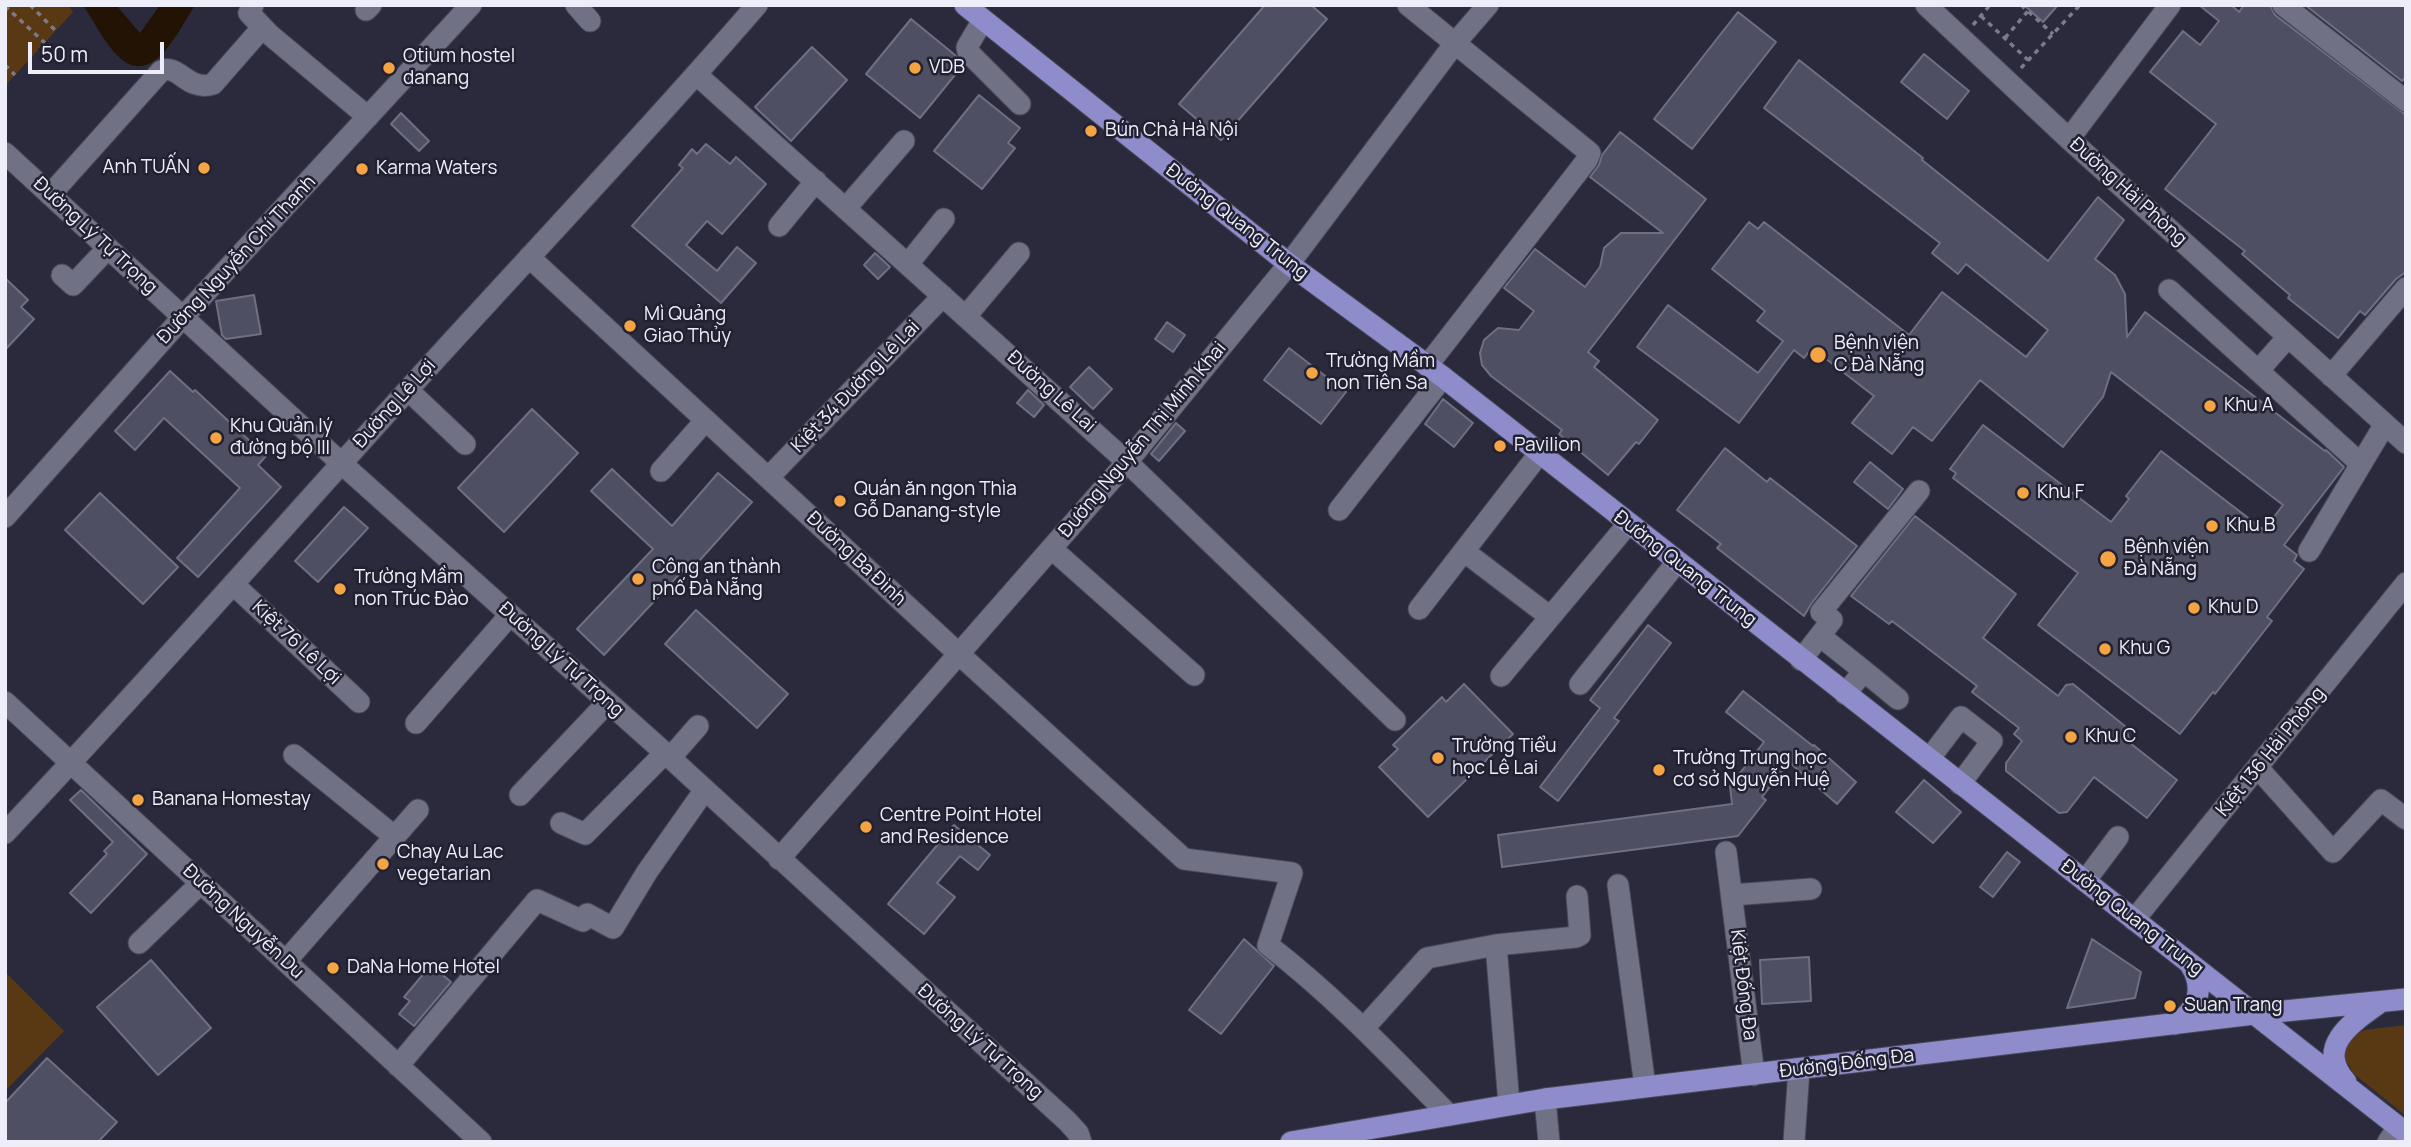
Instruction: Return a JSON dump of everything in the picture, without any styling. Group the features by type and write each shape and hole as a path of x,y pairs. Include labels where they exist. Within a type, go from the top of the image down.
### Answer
{"main road":[{"name":"Đường Quang Trung","path":"965,5 1289,264 1435,371 2355,1092 2397,1134"},
{"path":"2175,1024 2193,1009 2198,998 2197,974 2190,964"},
{"name":"Đường Đống Đa","path":"1291,1142 1545,1098 1580,1096 2255,1014 2406,999"},
{"path":"2355,1092 2343,1078 2334,1051 2337,1041 2351,1023 2378,1003"}],"street":[{"path":"253,5 249,13 262,28 368,117"},
{"name":"Đường Lê Lợi","path":"5,833 697,75 757,5"},
{"path":"1339,510 1590,153 1408,5"},
{"name":"Đường Nguyễn Thị Minh Khai","path":"779,859 1128,462 1289,264 1456,42 1488,5"},
{"name":"Đường Hải Phòng","path":"1926,5 2069,139 2406,443"},
{"path":"2069,139 2170,5"},
{"path":"2283,5 2406,101"},
{"name":"Đường Nguyễn Chí Thanh","path":"5,517 183,317 368,117 459,9"},
{"path":"983,20 967,47 968,52 1020,104"},
{"path":"50,195 161,71 173,69 197,85 213,84 262,28"},
{"name":"Đường Lê Lai","path":"697,75 1128,462 1395,720"},
{"path":"846,208 904,141"},
{"name":"Đường Lý Tự Trọng","path":"5,153 341,463 667,755 1067,1121 1078,1133 1081,1142"},
{"path":"779,226 816,181"},
{"path":"908,264 944,219"},
{"path":"62,275 73,285 108,248"},
{"path":"966,316 1019,253"},
{"name":"Đường Ba Đình","path":"529,257 1184,859 1292,873 1268,945 1364,1028"},
{"path":"2331,376 2406,288"},
{"path":"2169,290 2361,464"},
{"name":"Kiệt 34 Đường Lê Lai","path":"768,478 943,296"},
{"path":"2259,371 2288,337"},
{"path":"408,390 465,443"},
{"path":"661,471 705,421"},
{"path":"2309,551 2385,424"},
{"path":"1419,609 1539,454"},
{"path":"1801,660 1832,620 1821,612 1919,491"},
{"path":"1501,676 1628,524"},
{"path":"1052,549 1194,675"},
{"path":"1465,552 1549,616"},
{"path":"1580,684 1677,562"},
{"name":"Kiệt 136 Hải Phòng","path":"2134,920 2406,583"},
{"name":"Kiệt 76 Lê Lợi","path":"233,584 359,702"},
{"path":"416,723 510,615"},
{"path":"1820,636 1898,699"},
{"path":"1845,694 1864,671"},
{"name":"Đường Nguyễn Du","path":"5,702 481,1142"},
{"path":"520,795 608,702"},
{"path":"1929,759 1961,717 1992,741 1960,783"},
{"path":"561,823 585,834 698,726"},
{"path":"294,755 395,837"},
{"path":"2258,768 2333,852 2381,800 2406,819"},
{"path":"398,1066 537,900 583,921 587,914 613,928 647,872 704,791"},
{"path":"286,961 418,810"},
{"path":"2085,881 2118,837"},
{"name":"Kiệt Đống Đa","path":"1726,852 1754,1075"},
{"path":"139,943 201,883"},
{"path":"1618,885 1645,1086"},
{"path":"1732,895 1811,890"},
{"path":"1449,1115 1364,1028 1427,958 1496,945 1576,937 1580,934 1577,896"},
{"path":"1496,945 1509,1104"},
{"path":"1794,1142 1799,1069"},
{"path":"1545,1098 1549,1142"}],"path":[{"path":"30,5 56,31"},
{"path":"1961,38 1990,5"},
{"path":"2021,5 2053,34"},
{"path":"2008,82 2080,5"},
{"path":"5,6 45,43"},
{"path":"2005,38 2028,11"},
{"path":"1981,16 2028,60"},
{"path":"5,65 15,75"}],"shaded area":[{"path":"5,5 68,5 73,12 5,86"},
{"path":"83,5 116,5 140,33 160,5 195,5 161,55 151,63 139,66 127,63 114,52"},
{"path":"5,972 64,1031 5,1091"},
{"path":"2406,1025 2406,1116 2354,1074 2344,1057 2348,1040 2364,1030"}],"building":[{"path":"1265,5 1311,5 1327,19 1221,140 1179,104"},
{"path":"2024,5 2058,5 2043,22"},
{"path":"2199,5 2231,5 2239,12 2244,5 2270,5 2275,15 2406,115 2406,272 2396,279 2365,315 2360,311 2338,338 2288,298 2290,295 2242,254 2245,251 2165,189 2216,124 2150,72 2183,31 2200,45 2219,21"},
{"path":"2305,5 2406,5 2406,77 2402,81"},
{"path":"1738,12 1776,42 1692,149 1654,119"},
{"name":"VDB","path":"911,19 955,55 963,65 920,118 866,74"},
{"path":"812,47 847,80 791,141 755,107"},
{"path":"1924,54 1969,91 1947,119 1901,82"},
{"path":"1799,60 2048,261 2098,197 2124,220 2095,259 2115,275 2125,294 2127,337 2145,312 2326,450 2344,467 2284,545 2297,555 2294,561 2304,569 2267,617 2272,621 2180,734 2038,625 2078,573 1953,478 1956,473 1950,469 1983,425 2111,522 2129,499 2126,496 2161,451 2264,530 2283,505 2111,372 2103,397 2063,447 1980,380 1932,441 1913,427 1892,454 1852,423 1874,396 1812,348 1804,358 1794,350 1739,423 1637,347 1668,305 1758,373 1783,341 1757,321 1765,311 1712,269 1749,222 1758,229 1764,222 1909,335 1942,292 2026,357 2048,330 1966,264 1958,274 1932,253 1940,243 1764,108"},
{"path":"979,95 1020,128 1008,143 1015,148 982,189 934,151"},
{"path":"401,113 429,141 419,151 391,124"},
{"path":"1620,132 1706,199 1588,352 1599,361 1594,367 1658,420 1608,475 1559,434 1562,430 1491,376 1482,365 1480,353 1484,340 1498,328 1519,330 1534,311 1504,288 1535,249 1585,287 1600,267 1604,248 1621,233 1663,233 1590,177 1599,165 1602,155"},
{"path":"706,144 730,164 736,157 766,184 722,234 707,221 686,245 717,271 737,247 756,263 721,303 632,226 683,168 679,165 692,149 697,154"},
{"path":"875,253 890,267 878,279 864,265"},
{"path":"5,278 28,300 21,307 34,319 5,350"},
{"path":"254,295 261,334 226,339 222,335 216,301"},
{"path":"1167,322 1185,335 1173,352 1155,339"},
{"path":"1289,348 1346,392 1321,424 1264,380"},
{"path":"1089,367 1112,389 1093,409 1070,387"},
{"path":"170,371 193,392 195,390 266,456 258,465 281,487 198,577 177,558 240,488 164,418 135,450 115,431"},
{"path":"1028,390 1044,405 1034,417 1017,403"},
{"path":"1443,399 1473,423 1454,447 1425,424"},
{"path":"532,409 578,453 504,532 458,488"},
{"path":"1176,423 1185,431 1159,461 1151,454"},
{"path":"1725,448 1767,482 1770,478 1857,546 1804,616 1717,548 1721,544 1677,510"},
{"path":"1870,462 1903,489 1888,509 1854,482"},
{"path":"612,469 672,526 718,473 752,502 691,570 687,566 604,655 577,629 653,549 591,491"},
{"path":"100,493 178,567 143,604 65,530"},
{"path":"344,507 368,528 318,582 295,561"},
{"path":"1915,516 2016,594 1983,638 2058,696 2066,685 2073,684 2126,727 2130,743 2177,780 2147,818 2094,777 2067,812 2059,813 2006,771 2006,763 2022,741 2014,734 2019,728 1972,692 1977,686 1892,621 1889,624 1851,596"},
{"path":"696,610 788,694 757,728 665,644"},
{"path":"1648,625 1671,643 1614,718 1619,721 1558,801 1540,787 1600,708 1590,700"},
{"name":"Trường Tiểu học Lê Lai","path":"1464,684 1513,734 1428,817 1379,767 1398,749 1393,745 1442,697 1446,702"},
{"path":"1743,691 1814,745 1856,782 1837,804 1789,762 1762,797 1766,800 1738,836 1502,867 1498,835 1732,804 1730,786 1764,742 1726,712"},
{"path":"1924,780 1961,812 1933,843 1896,812"},
{"path":"81,790 147,854 91,913 70,893 107,854 104,851 113,842 70,800"},
{"path":"954,825 990,855 978,870 960,856 937,883 955,897 924,934 888,904"},
{"path":"2007,852 2020,862 1993,897 1980,887"},
{"path":"1244,939 1274,966 1221,1034 1189,1010"},
{"path":"2092,939 2141,972 2135,998 2067,1008"},
{"path":"1809,957 1811,1001 1762,1004 1760,960"},
{"path":"151,960 211,1028 158,1075 97,1007"},
{"path":"431,965 451,982 414,1026 399,1014 410,1001 404,997"},
{"path":"47,1058 117,1122 98,1142 5,1142 5,1103"}],"place":[{"name":"Otium hostel danang","path":"389,68"},
{"name":"VDB","path":"915,68"},
{"name":"Bún Chả Hà Nội","path":"1091,131"},
{"name":"Anh TUẤN","path":"204,168"},
{"name":"Karma Waters","path":"362,169"},
{"name":"Mì Quảng Giao Thủy","path":"630,326"},
{"name":"Bệnh viện C Đà Nẵng","path":"1818,355"},
{"name":"Trường Mầm non Tiên Sa","path":"1312,373"},
{"name":"Khu A","path":"2210,406"},
{"name":"Khu Quản lý đường bộ III","path":"216,438"},
{"name":"Pavilion","path":"1500,446"},
{"name":"Khu F","path":"2023,493"},
{"name":"Quán ăn ngon Thìa Gỗ Danang-style","path":"840,501"},
{"name":"Khu B","path":"2212,526"},
{"name":"Bệnh viện Đà Nẵng","path":"2108,559"},
{"name":"Công an thành phố Đà Nẵng","path":"638,579"},
{"name":"Trường Mầm non Trúc Đào","path":"340,589"},
{"name":"Khu D","path":"2194,608"},
{"name":"Khu G","path":"2105,649"},
{"name":"Khu C","path":"2071,737"},
{"name":"Trường Tiểu học Lê Lai","path":"1438,758"},
{"name":"Trường Trung học cơ sở Nguyễn Huệ","path":"1659,770"},
{"name":"Banana Homestay","path":"138,800"},
{"name":"Centre Point Hotel and Residence","path":"866,827"},
{"name":"Chay Au Lac vegetarian","path":"383,864"},
{"name":"DaNa Home Hotel","path":"333,968"},
{"name":"Suan Trang","path":"2170,1006"}]}
